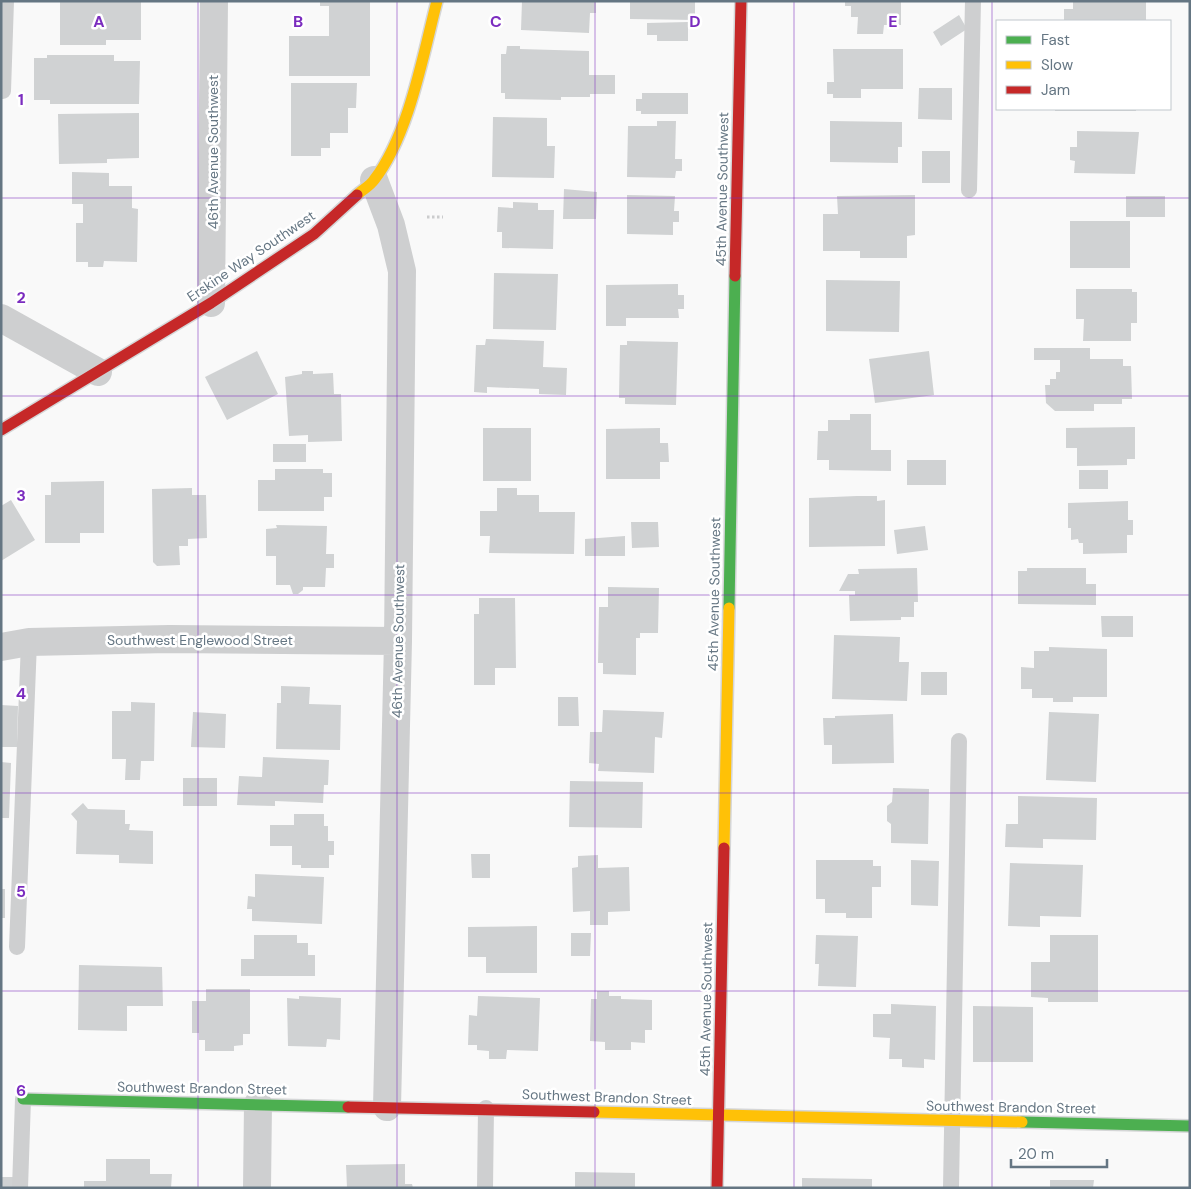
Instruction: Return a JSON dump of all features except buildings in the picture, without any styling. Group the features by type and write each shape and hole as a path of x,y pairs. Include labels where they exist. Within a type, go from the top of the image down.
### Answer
{"street":[{"name":"46th Avenue Southwest","path":"211,303 214,1"},
{"name":"Erskine Way Southwest","path":"1,430 211,303 314,234 374,180 397,139 413,92 437,1"},
{"name":"45th Avenue Southwest","path":"718,1188 741,1"},
{"name":"46th Avenue Southwest","path":"374,180 391,224 402,271 398,640 387,1107"},
{"path":"1,318 98,372"},
{"name":"Southwest Englewood Street","path":"1,647 29,642 169,639 398,640"},
{"name":"Southwest Brandon Street","path":"23,1099 486,1108 1190,1126"},
{"path":"257,1188 258,1104"}],"lane":[{"path":"4,90 6,1"},
{"path":"970,190 974,1"},
{"path":"16,947 29,642"},
{"path":"951,1188 959,741"},
{"path":"20,1188 23,1099"},
{"path":"485,1188 486,1108"}],"path":[{"path":"427,216 443,216"}],"traffic: fast":[{"path":"729,608 735,276"},
{"path":"23,1099 348,1107"},
{"path":"1022,1122 1190,1126"}],"traffic: slow":[{"path":"357,195 374,180 397,141 420,70 437,1"},
{"path":"724,848 729,608"},
{"path":"594,1112 1022,1122"}],"traffic: jam":[{"path":"735,276 741,1"},
{"path":"1,430 211,303 314,234 357,195"},
{"path":"717,1188 724,848"},
{"path":"348,1107 594,1112"}]}
